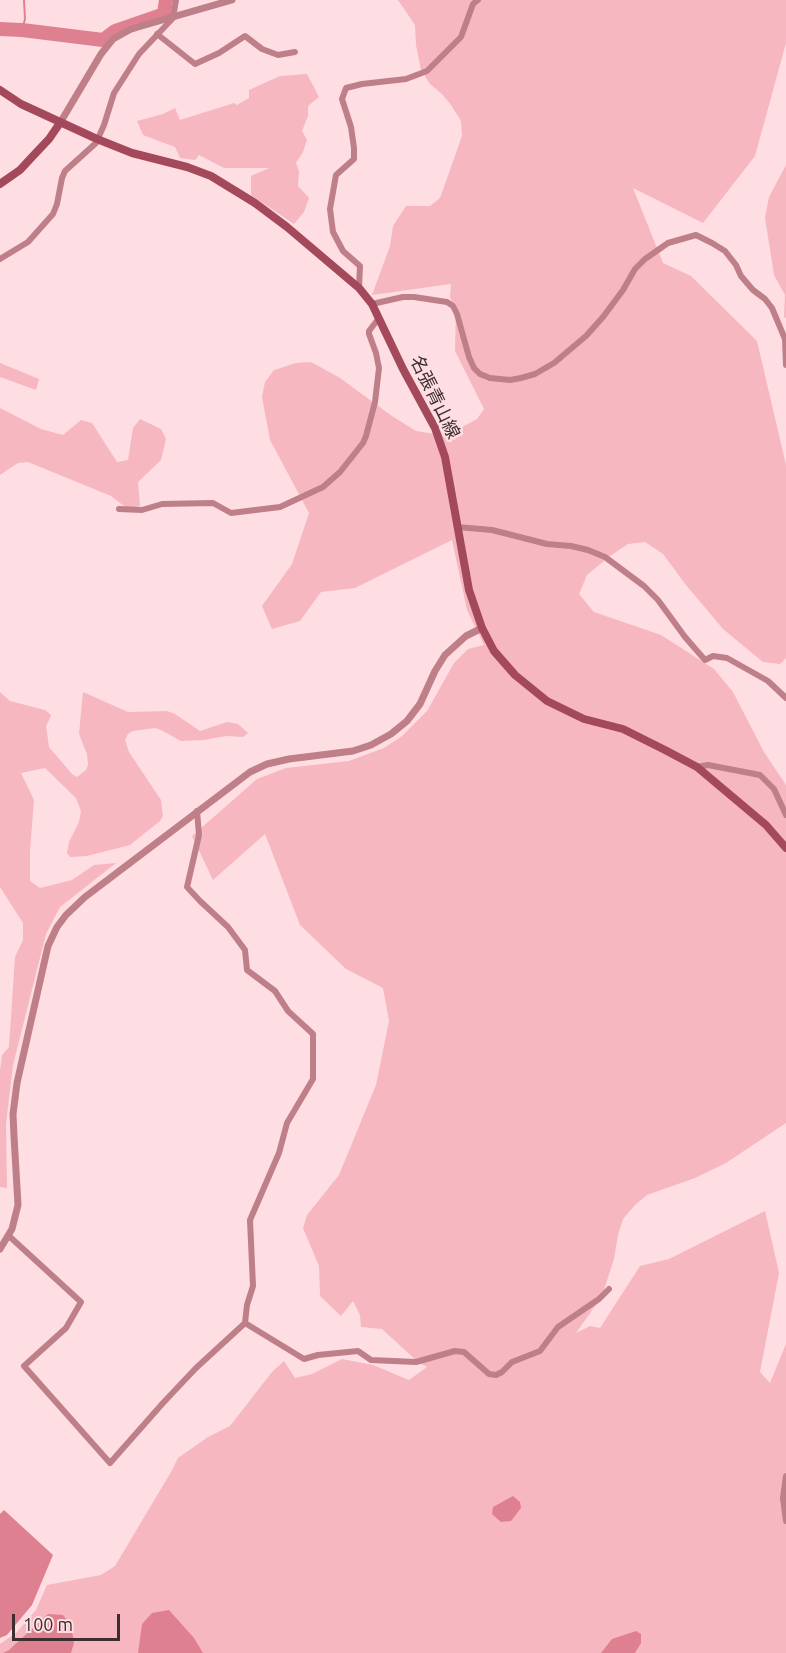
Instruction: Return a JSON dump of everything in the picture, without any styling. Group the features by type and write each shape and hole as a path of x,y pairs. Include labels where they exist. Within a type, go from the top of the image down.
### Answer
{"main road":[{"name":"名張青山線","path":"0,90 21,104 97,140 132,153 187,167 211,176 255,202 359,288 372,304 403,369 435,428 445,456 469,590 482,628 494,651 515,675 547,701 584,719 623,729 697,767 766,825 786,848"},
{"path":"0,183 20,170 49,139 60,123"}],"street":[{"path":"0,259 28,242 53,214 65,171 96,143 114,93 139,54 173,18 177,0"},
{"path":"60,123 100,54 113,39 131,29 232,0"},
{"path":"359,288 360,266 343,251 333,232 330,209 336,175 354,159 351,127 342,99 346,88 362,84 406,80 427,71 461,37 473,4 478,0"},
{"path":"157,34 195,64 219,53 245,36 262,49 278,55 295,52"},
{"path":"372,304 403,297 447,302 458,314 474,368 480,374 490,378 510,380 521,378 554,363 586,336 623,290 635,269 645,260 668,243 696,235 725,251 741,276 772,308 785,339 786,365"},
{"path":"119,509 142,510 162,504 213,503 231,513 280,507 322,487 340,472 366,436 375,402 379,368 369,331 379,318"},
{"path":"457,527 492,530 547,544 571,546 605,557 644,586 658,600 705,660 713,656 727,658 768,681 786,698"},
{"path":"0,1249 9,1236 18,1205 14,1136 16,1090 43,964 51,939 61,921 78,903 242,777 267,764 301,757 353,751 385,738 407,720 420,704 445,655 466,636 482,628"},
{"path":"697,767 708,765 760,775 774,789 786,815"},
{"path":"9,1236 81,1302 66,1328 24,1366 110,1463 196,1368 245,1323 247,1305 253,1286 250,1220 279,1153 287,1124 313,1079 313,1034 288,1011 274,991 247,970 245,951 228,927 187,887 199,835 197,811"},
{"path":"245,1323 304,1359 318,1355 358,1351 371,1360 410,1362 455,1351 464,1352 486,1372 496,1375 512,1362 538,1353 558,1327 596,1301 609,1289"},
{"path":"786,1476 783,1498 786,1521"}],"shaded area":[{"path":"398,0 786,0 786,43 755,156 703,223 633,188 663,263 691,276 757,341 786,465 786,658 780,664 763,662 723,629 663,554 645,542 628,544 610,556 587,575 579,594 594,612 661,635 714,669 733,692 764,752 786,785 786,1123 726,1163 695,1178 647,1195 635,1205 623,1219 614,1259 602,1296 576,1333 590,1326 600,1328 640,1266 669,1259 765,1211 779,1273 760,1372 770,1383 786,1344 786,1653 0,1653 0,1644 16,1633 36,1610 47,1585 101,1575 115,1566 178,1458 208,1437 230,1426 272,1372 284,1361 295,1378 312,1374 342,1359 373,1365 409,1380 427,1367 418,1362 382,1329 361,1327 360,1315 353,1301 341,1316 320,1296 319,1266 303,1228 307,1215 339,1175 376,1085 389,1021 383,988 346,969 300,925 265,834 213,880 192,836 257,779 286,768 349,761 384,748 402,736 427,711 454,663 468,649 484,645 467,610 452,540 355,588 321,592 300,621 272,629 262,606 292,564 309,513 270,440 262,397 265,382 274,370 296,363 311,362 340,378 416,431 435,434 453,432 477,419 484,409 455,351 456,310 450,297 451,284 372,295 390,246 393,226 406,206 430,206 440,198 462,136 461,121 451,105 430,84 421,70 415,25"},
{"path":"307,74 319,97 308,106 308,116 302,131 307,140 296,163 299,171 298,186 309,198 304,212 294,224 251,195 251,176 269,168 224,168 199,155 195,160 180,158 175,147 143,135 137,121 175,108 180,120 234,103 237,105 249,98 249,90 280,76"},
{"path":"786,165 786,318 784,317 785,295 774,275 765,218 769,197"},
{"path":"0,363 39,379 36,390 0,377"},
{"path":"0,408 41,429 63,435 81,420 92,423 117,462 128,460 133,428 140,419 161,429 166,439 161,460 138,482 140,506 128,509 111,496 28,462 18,463 0,475"},
{"path":"0,692 10,701 45,710 50,714 46,726 49,747 77,777 86,770 88,765 87,754 79,734 83,692 128,712 167,711 200,731 227,722 238,724 248,733 243,737 226,736 181,741 155,728 133,731 128,734 125,740 129,752 161,800 163,816 130,845 87,856 70,857 67,853 81,811 76,798 45,768 21,773 34,800 30,881 40,888 72,880 94,865 116,863 60,907 46,934 13,1065 6,1124 7,1188 0,1187 0,1071 2,1055 9,1047 15,957 23,940 23,923 0,887"},
{"path":"513,1496 520,1502 521,1508 511,1521 501,1522 492,1514 493,1507"},
{"path":"4,1510 53,1555 32,1605 7,1635 0,1638 0,1514"},
{"path":"169,1610 194,1638 203,1653 138,1653 142,1624 152,1613"},
{"path":"48,1614 63,1615 71,1625 74,1643 71,1653 3,1653 9,1650"},
{"path":"636,1631 641,1634 641,1643 635,1653 601,1653 612,1639"}],"waterway":[{"path":"22,30 25,19 24,0"},
{"path":"0,29 103,40 115,31 164,14 166,0"}]}
